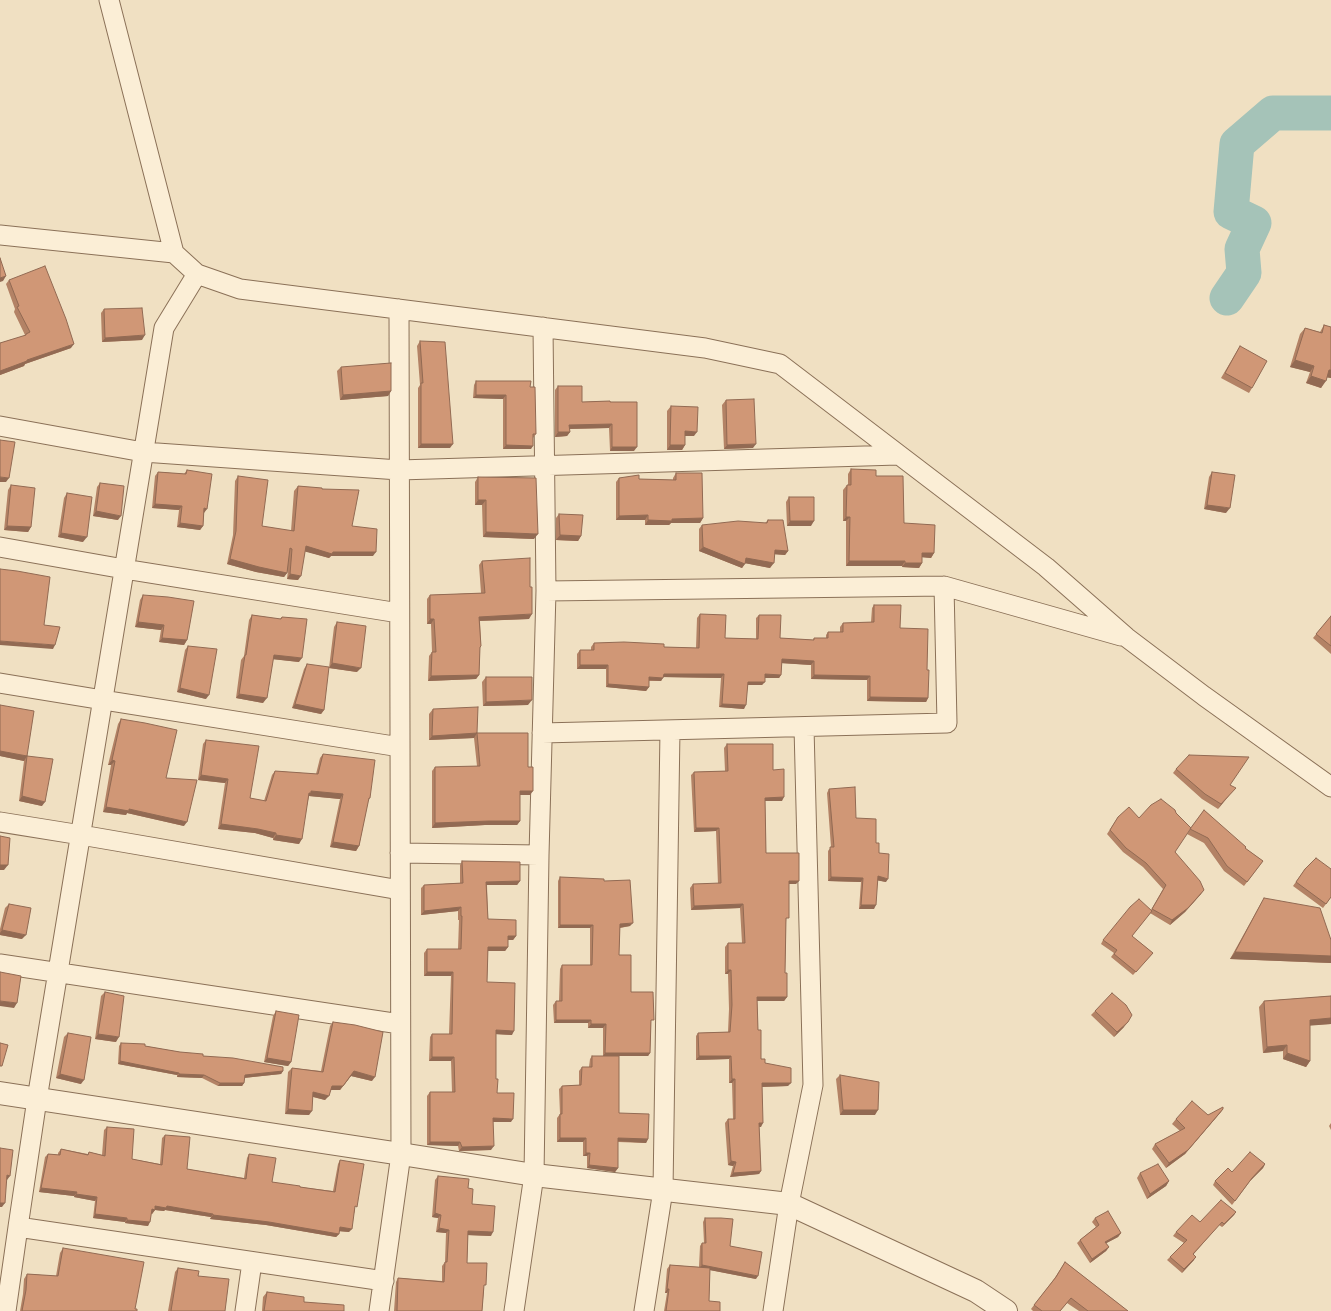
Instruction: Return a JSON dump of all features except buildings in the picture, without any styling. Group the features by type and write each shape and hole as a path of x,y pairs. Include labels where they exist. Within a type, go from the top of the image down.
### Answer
{"street":[{"path":"110,0 174,253 197,274 240,289 705,348 780,364 1046,567 1126,637 1204,696 1331,787"},
{"path":"0,235 174,253"},
{"path":"6,1311 37,1099 164,328 197,274"},
{"path":"380,1311 401,1154 399,309"},
{"path":"514,1311 534,1175 539,855 546,591 543,327"},
{"path":"0,426 143,452 399,470 898,455"},
{"path":"0,547 124,569 399,613"},
{"path":"546,591 944,586 1126,637"},
{"path":"542,733 947,723 944,586"},
{"path":"0,683 400,747"},
{"path":"773,1311 789,1204 813,1084 804,727"},
{"path":"644,1311 663,1190 670,730"},
{"path":"0,822 80,834 400,890"},
{"path":"400,853 539,855"},
{"path":"0,964 400,1024"},
{"path":"0,1093 534,1175 789,1204 976,1291 1006,1311"},
{"path":"18,1227 384,1281"},
{"path":"245,1311 252,1262"}],"waterway":[{"path":"1227,298 1244,273 1242,249 1254,223 1231,212 1237,144 1273,113 1331,113"}]}
